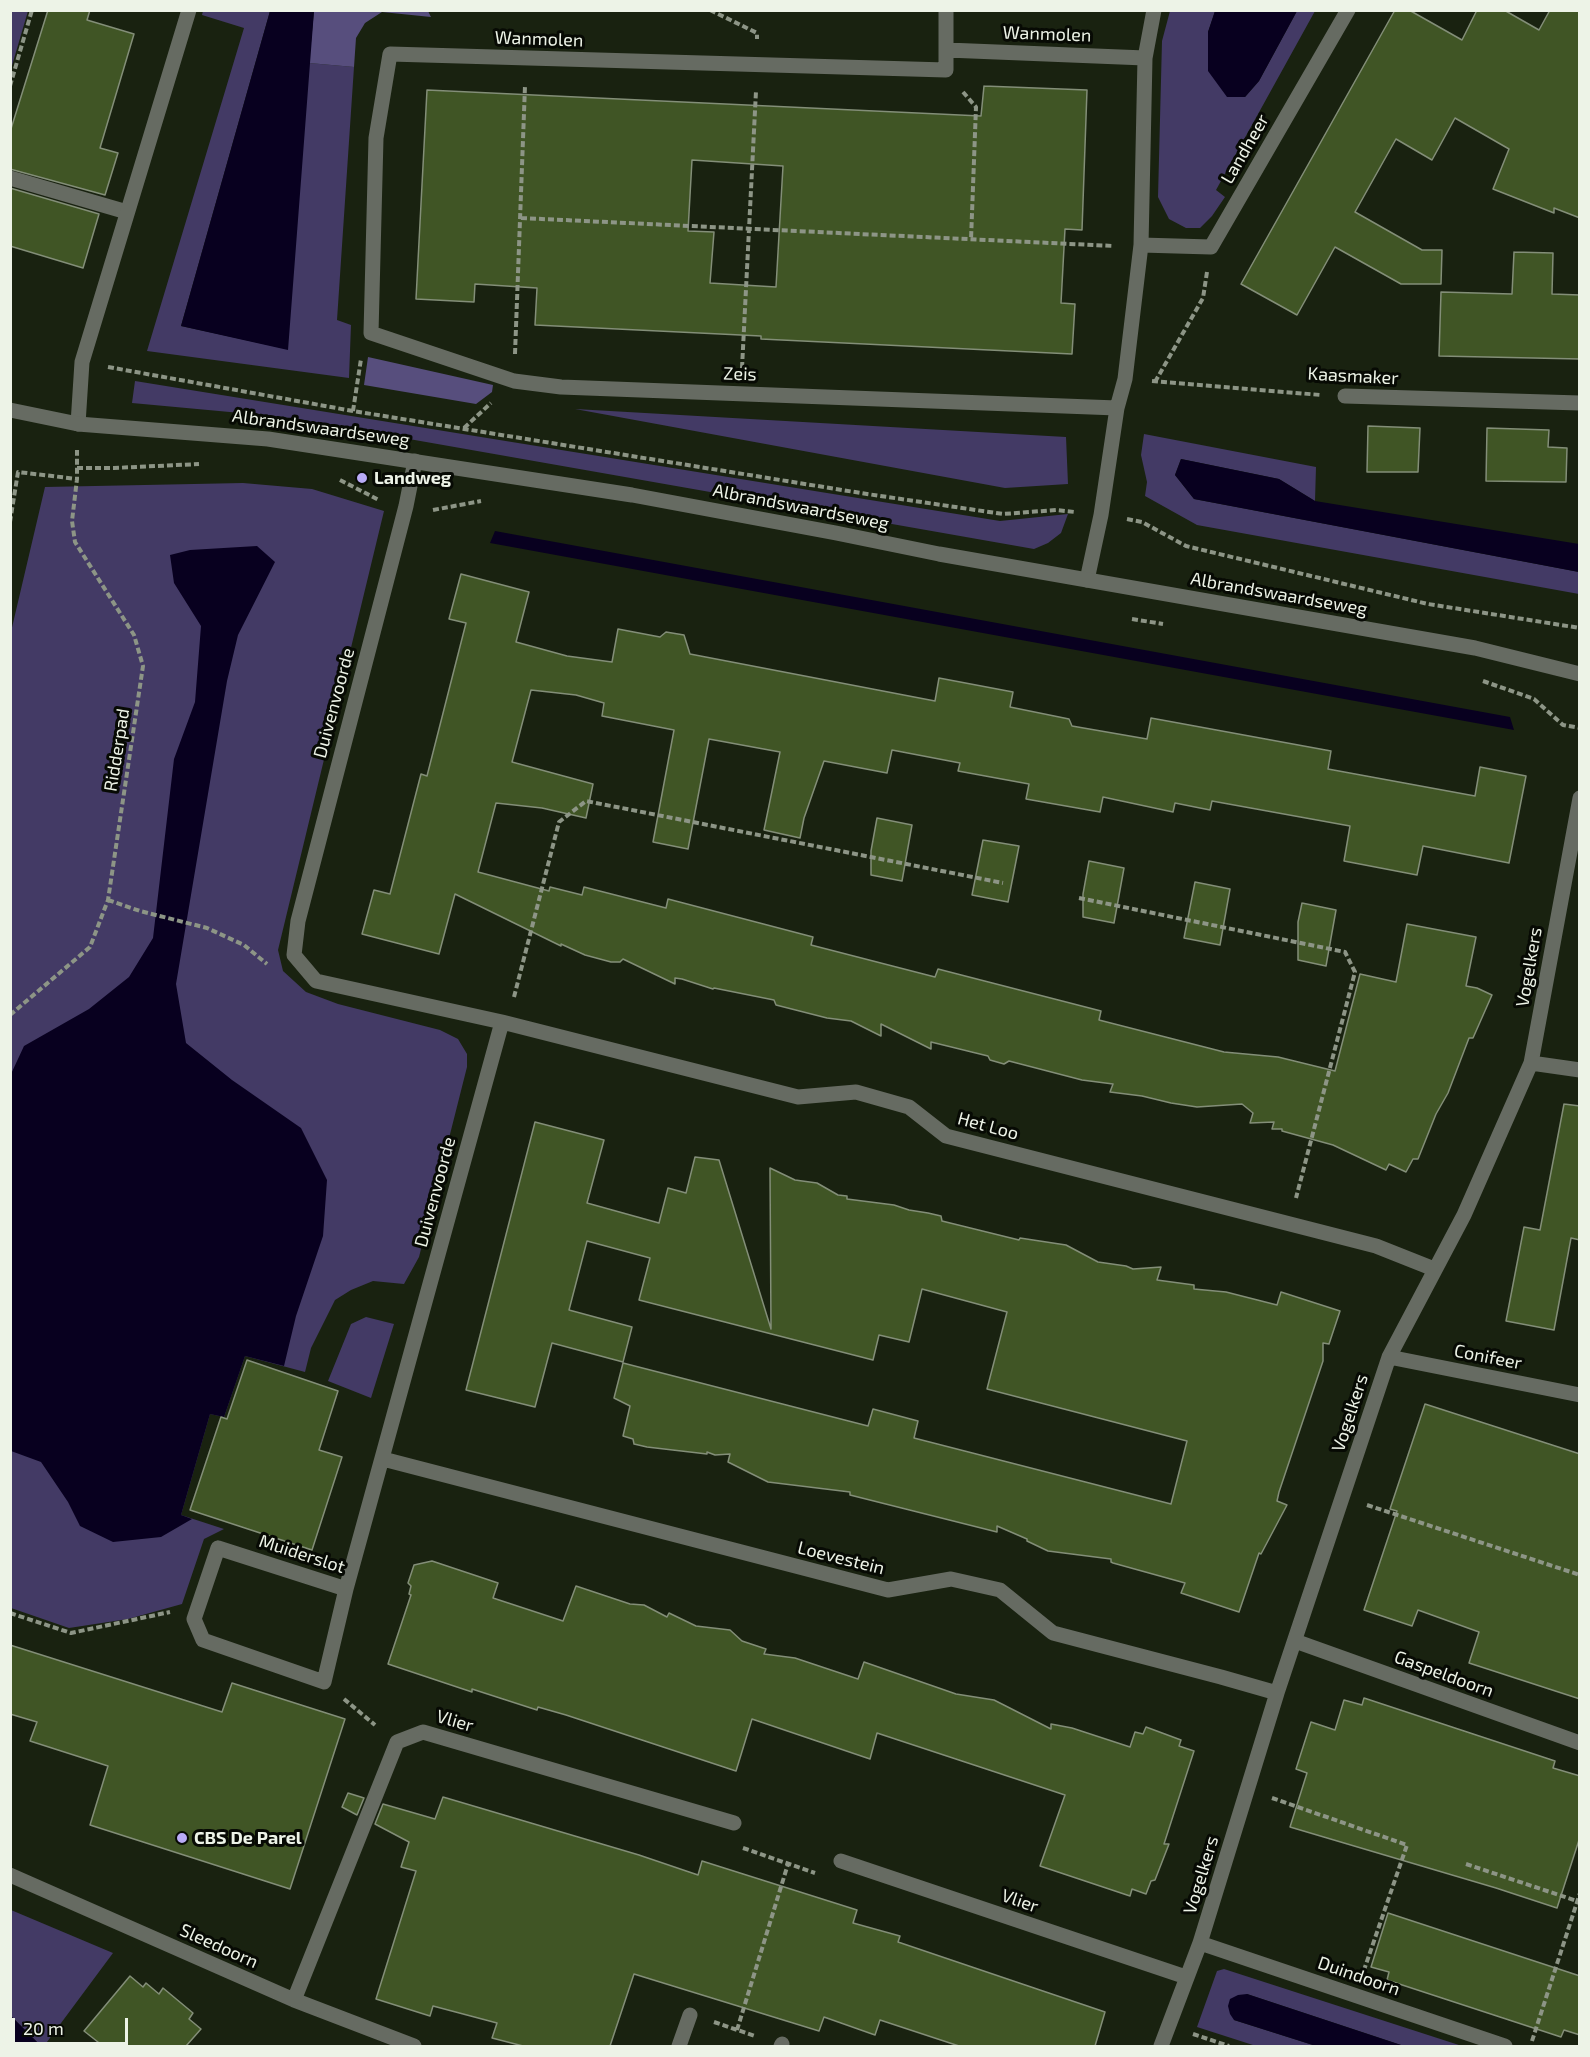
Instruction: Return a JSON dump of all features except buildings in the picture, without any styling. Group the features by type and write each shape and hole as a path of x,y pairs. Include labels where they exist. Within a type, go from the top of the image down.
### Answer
{"street":[{"path":"78,424 82,362 189,10"},
{"path":"946,10 946,70"},
{"path":"1087,580 1101,515 1117,408 1125,379 1141,245 1145,58 1154,10"},
{"name":"Landheer","path":"1211,247 1348,10"},
{"name":"Wanmolen","path":"947,50 1145,58"},
{"name":"Wanmolen","path":"371,333 376,138 390,54 946,70"},
{"path":"10,178 127,212"},
{"path":"1141,245 1211,247"},
{"name":"Zeis","path":"371,333 514,381 561,387 1117,408"},
{"name":"Kaasmaker","path":"1345,396 1580,403"},
{"name":"Albrandswaardseweg","path":"10,410 78,424 268,439 632,495 836,532 939,554 1474,648 1580,674"},
{"name":"Duivenvoorde","path":"294,955 298,921 406,506 415,461"},
{"name":"Vogelkers","path":"1161,2046 1200,1943 1277,1694 1389,1357 1464,1215 1531,1064 1580,798"},
{"path":"294,955 316,981 502,1022"},
{"name":"Duivenvoorde","path":"346,1589 502,1022"},
{"name":"Het Loo","path":"502,1022 798,1097 856,1092 909,1107 946,1137 1376,1246 1434,1269"},
{"path":"1531,1064 1580,1070"},
{"name":"Conifeer","path":"1389,1357 1580,1395"},
{"name":"Loevestein","path":"383,1459 888,1590 951,1579 1000,1590 1053,1633 1277,1694"},
{"name":"Muiderslot","path":"218,1548 346,1589 324,1682 202,1641 194,1619 198,1607 218,1548"},
{"name":"Gaspeldoorn","path":"1295,1641 1580,1743"},
{"name":"Vlier","path":"397,1742 423,1732 734,1823"},
{"path":"294,2000 397,1742"},
{"name":"Vlier","path":"841,1861 1186,1977"},
{"name":"Sleedoorn","path":"10,1875 294,2000 414,2046"},
{"name":"Duindoorn","path":"1200,1943 1505,2046"},
{"path":"679,2046 690,2015"}],"path":[{"path":"10,86 32,10"},
{"path":"710,10 758,33 740,393"},
{"path":"464,428 514,381 526,58"},
{"path":"946,70 975,107 971,240"},
{"path":"520,218 1098,246 1141,245"},
{"path":"1155,382 1203,298 1211,247"},
{"path":"353,411 363,347 371,333"},
{"name":"Albrandswaardseweg","path":"82,362 353,411 867,494 1003,514 1056,510 1142,522 1186,546 1428,604 1580,628"},
{"name":"Kaasmaker","path":"1125,379 1345,396"},
{"name":"Ridderpad","path":"10,1015 90,947 108,900 143,666 134,635 75,542 72,521 77,468 206,463"},
{"path":"10,522 18,472 77,479"},
{"path":"336,478 383,502 429,511 480,501 492,503"},
{"path":"1128,618 1171,626"},
{"path":"1481,680 1534,699 1563,725 1580,728"},
{"path":"502,1022 517,992 559,822 586,801 1003,883"},
{"path":"1079,898 1346,952 1355,972 1289,1224"},
{"path":"108,900 140,911 207,928 244,945 268,965 294,955"},
{"path":"1343,1498 1580,1575"},
{"path":"10,1613 71,1633 198,1607"},
{"path":"324,1682 397,1742"},
{"path":"1248,1790 1407,1845 1355,1996"},
{"path":"734,1823 728,1843 835,1880 841,1861"},
{"path":"737,2030 788,1864"},
{"path":"1466,1864 1578,1902"},
{"path":"1530,2046 1580,1893"},
{"path":"690,2015 781,2045"},
{"path":"1168,2026 1229,2046"}],"shaded area":[{"path":"10,11 28,11 11,69"},
{"path":"203,11 270,11 181,326 287,349 309,63 354,67 337,320 351,325 349,378 147,351 244,28 202,15"},
{"path":"270,11 314,11 288,350 181,326"},
{"path":"314,11 428,11 431,17 382,12 365,23 356,38 354,67 309,63"},
{"path":"1170,11 1215,11 1208,32 1245,97 1259,81 1297,11 1315,11 1216,190 1225,197 1212,216 1200,228 1186,228 1169,219 1158,197 1162,41"},
{"path":"1215,11 1297,11 1259,81 1245,97 1227,97 1208,71 1208,32"},
{"path":"368,357 493,385 492,392 476,404 364,385"},
{"path":"135,381 1000,521 1068,514 1061,533 1048,543 1034,549 284,417 132,403"},
{"path":"575,409 1066,437 1068,484 1005,488"},
{"path":"1144,434 1316,467 1315,501 1279,479 1181,459 1175,475 1194,499 1579,572 1579,594 1197,525 1145,496 1147,482 1141,455"},
{"path":"1181,459 1279,479 1315,501 1579,544 1579,572 1194,499 1175,475"},
{"path":"243,483 312,489 384,511 278,950 283,971 306,992 338,1004 440,1030 458,1039 467,1054 467,1067 419,1257 404,1284 373,1281 335,1300 311,1348 305,1372 245,1356 224,1417 210,1414 181,1515 224,1529 204,1539 182,1604 128,1619 69,1628 11,1608 10,636 45,487"},
{"path":"495,531 1510,717 1514,730 490,543"},
{"path":"257,546 275,562 238,635 227,681 176,984 186,1043 232,1080 301,1128 327,1180 323,1236 296,1316 284,1366 245,1356 224,1417 210,1414 181,1515 192,1519 161,1537 113,1542 80,1526 68,1502 41,1462 11,1451 11,1074 24,1046 89,1009 129,977 153,938 174,759 195,702 201,626 174,583 170,555 190,550"},
{"path":"366,1317 394,1324 371,1398 328,1381 351,1324"},
{"path":"11,1910 113,1953 44,2046 41,2046 11,2016"},
{"path":"1224,1969 1462,2046 1404,2046 1247,1994 1234,2020 1316,2046 1256,2046 1197,2027 1217,1971"},
{"path":"1247,1994 1404,2046 1316,2046 1234,2020 1228,2006 1230,1999"},
{"path":"11,2016 41,2046 11,2046"}],"place":[{"name":"Landweg","path":"362,478"},
{"name":"CBS De Parel","path":"182,1838"}]}
